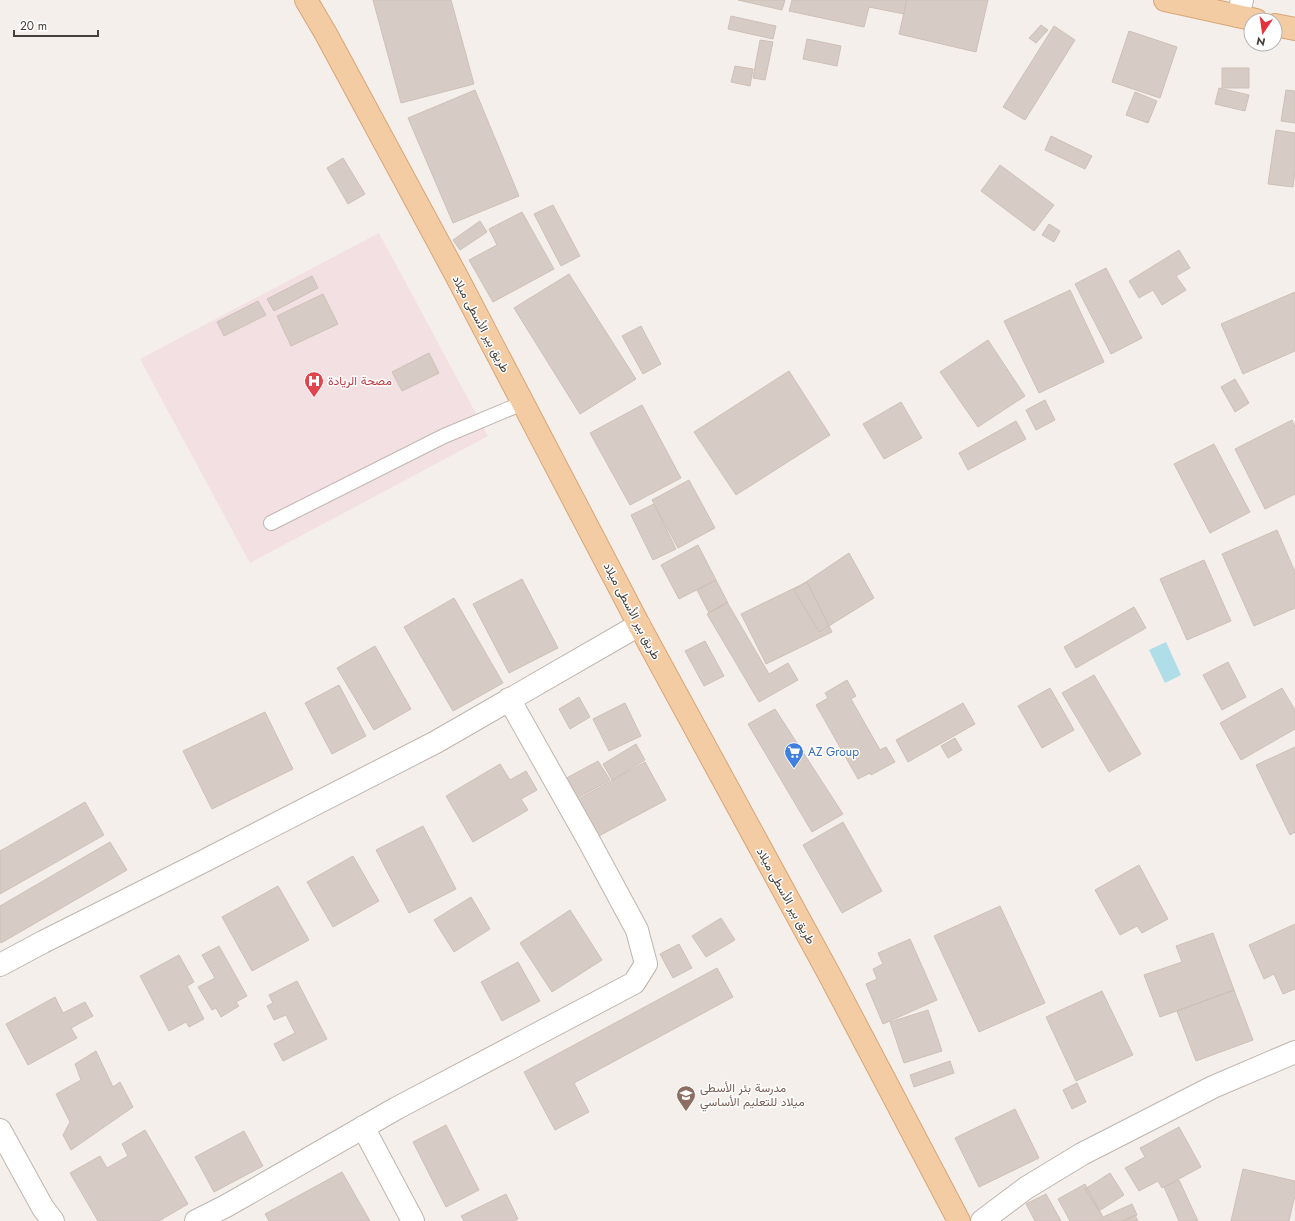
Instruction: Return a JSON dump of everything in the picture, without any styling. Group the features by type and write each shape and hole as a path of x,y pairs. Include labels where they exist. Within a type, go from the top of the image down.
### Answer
{"main road":[{"name":"طريق بير الأسطى ميلاد","path":"306,0 326,34 422,213 639,625 829,974 959,1221"},
{"path":"1166,0 1245,12"},
{"path":"1283,26 1295,29"}],"street":[{"path":"0,965 436,742 639,625"},
{"path":"196,1221 226,1206 397,1108 634,983 646,964 636,930 589,841 509,700"},
{"path":"982,1221 1026,1188 1082,1154 1213,1087 1295,1052"},
{"path":"363,1127 413,1221"},
{"path":"0,1130 44,1208 53,1221"}],"lane":[{"path":"271,523 444,436 523,403"}],"shaded area":[{"name":"مصحة الريادة","path":"379,233 488,436 250,563 140,359"}],"water":[{"path":"1166,642 1181,675 1165,683 1149,650"}],"building":[{"path":"373,0 451,0 474,84 401,103"},
{"path":"738,0 785,0 782,10"},
{"path":"792,0 906,0 904,14 869,7 864,27 789,11"},
{"path":"907,0 988,0 976,52 899,34"},
{"path":"731,16 776,26 773,39 728,29"},
{"path":"1041,25 1048,30 1036,43 1029,38"},
{"path":"1054,26 1075,40 1025,120 1003,107"},
{"path":"1129,31 1177,47 1160,98 1112,82"},
{"path":"807,39 841,46 837,66 803,59"},
{"path":"760,40 773,42 765,80 753,78"},
{"path":"735,66 753,69 750,86 731,82"},
{"path":"1222,68 1249,68 1249,88 1222,88"},
{"path":"1219,88 1249,95 1245,111 1215,104"},
{"path":"475,90 519,196 453,223 408,118"},
{"path":"1286,90 1295,91 1295,123 1281,121"},
{"path":"1135,92 1157,101 1148,123 1126,115"},
{"path":"1276,130 1295,133 1295,172 1293,187 1268,184"},
{"path":"1051,136 1092,156 1085,169 1045,150"},
{"path":"343,158 365,194 348,204 327,168"},
{"path":"1000,165 1054,205 1034,231 981,191"},
{"path":"553,205 580,256 561,266 534,214"},
{"path":"522,212 554,269 493,302 469,260 497,245 489,229"},
{"path":"480,221 487,232 460,250 453,240"},
{"path":"1049,224 1060,231 1054,242 1042,235"},
{"path":"1179,250 1190,268 1176,276 1186,290 1162,305 1153,290 1139,298 1129,281"},
{"path":"1106,268 1142,338 1111,354 1075,284"},
{"path":"569,274 636,379 580,414 514,308"},
{"path":"312,276 318,288 274,311 267,299"},
{"path":"1070,290 1104,362 1039,393 1004,321"},
{"path":"1295,292 1295,351 1243,374 1221,324"},
{"path":"323,294 338,324 291,346 277,316"},
{"path":"258,301 266,315 224,336 217,322"},
{"path":"641,326 661,364 643,374 622,336"},
{"path":"988,340 1025,396 978,427 940,372"},
{"path":"429,353 439,373 402,391 392,372"},
{"path":"789,371 830,435 736,495 694,432"},
{"path":"1235,379 1249,403 1235,412 1221,387"},
{"path":"1045,400 1055,420 1036,430 1026,410"},
{"path":"901,402 922,438 884,459 863,424"},
{"path":"642,405 681,478 630,505 590,433"},
{"path":"1292,420 1295,427 1295,494 1265,509 1235,449"},
{"path":"1016,421 1026,439 968,470 959,453"},
{"path":"1214,444 1250,512 1210,533 1174,464"},
{"path":"689,480 715,528 678,548 652,500"},
{"path":"654,504 676,549 653,560 631,515"},
{"path":"1277,530 1295,572 1295,608 1254,626 1222,554"},
{"path":"698,545 716,580 679,599 661,565"},
{"path":"849,553 874,598 819,632 794,590"},
{"path":"1204,560 1231,621 1187,640 1160,579"},
{"path":"522,579 558,648 509,673 473,604"},
{"path":"716,580 728,603 709,613 697,590"},
{"path":"807,582 832,632 766,664 741,614"},
{"path":"454,598 503,683 453,711 404,627"},
{"path":"727,602 769,674 788,663 798,680 759,702 707,614"},
{"path":"1134,607 1146,628 1076,668 1064,647"},
{"path":"705,641 724,676 704,686 685,651"},
{"path":"375,646 411,709 374,730 337,668"},
{"path":"1228,662 1246,697 1222,710 1203,675"},
{"path":"1094,675 1141,754 1109,772 1062,693"},
{"path":"847,680 856,696 851,699 880,750 886,747 895,762 871,775 870,773 858,779 816,705 828,698 825,693"},
{"path":"339,685 366,736 332,754 305,703"},
{"path":"1050,688 1074,730 1042,748 1018,706"},
{"path":"1282,688 1295,710 1295,729 1241,760 1220,723"},
{"path":"579,697 590,717 570,729 559,709"},
{"path":"625,703 641,736 609,751 593,719"},
{"path":"963,703 975,724 908,762 896,740"},
{"name":"AZ Group","path":"775,709 843,814 812,832 748,724"},
{"path":"265,712 293,769 212,809 183,751"},
{"path":"955,738 962,750 948,758 941,746"},
{"path":"636,744 645,760 612,780 603,764"},
{"path":"1295,747 1295,832 1290,835 1256,765"},
{"path":"598,761 610,780 572,801 561,781"},
{"path":"645,762 666,800 597,837 577,800"},
{"path":"500,764 510,780 526,771 537,790 521,799 528,810 473,842 446,796"},
{"path":"85,802 104,835 0,894 0,851"},
{"path":"843,822 882,891 842,913 803,845"},
{"path":"423,826 456,889 409,913 376,850"},
{"path":"110,842 127,870 1,943 0,906"},
{"path":"353,856 379,901 333,927 307,882"},
{"path":"1139,865 1168,919 1142,933 1137,926 1120,935 1095,890"},
{"path":"278,886 309,940 252,971 222,917"},
{"path":"471,897 490,929 454,952 434,920"},
{"path":"1000,906 1045,1003 979,1032 934,936"},
{"path":"570,910 602,960 552,992 520,943"},
{"path":"721,918 735,940 706,957 692,936"},
{"path":"1295,924 1295,989 1283,994 1274,974 1264,979 1249,945"},
{"path":"1213,933 1234,990 1160,1017 1144,975 1182,962 1176,946"},
{"path":"910,939 937,1000 883,1024 866,984 877,979 873,969 883,964 878,953"},
{"path":"679,944 692,968 673,978 660,954"},
{"path":"219,946 247,996 236,1002 239,1006 221,1017 216,1008 212,1010 198,987 215,978 202,955"},
{"path":"179,955 194,982 187,986 204,1019 189,1027 186,1022 169,1031 140,976"},
{"path":"518,962 540,1001 502,1021 481,982"},
{"path":"717,968 733,997 574,1083 589,1112 555,1130 524,1072"},
{"path":"297,981 327,1039 283,1061 274,1044 295,1033 286,1015 274,1020 267,1006 273,1003 269,995"},
{"path":"1234,990 1253,1040 1196,1061 1177,1011"},
{"path":"1102,991 1133,1055 1076,1081 1046,1017"},
{"path":"55,997 63,1013 85,1002 93,1016 71,1028 77,1038 28,1065 6,1024"},
{"path":"928,1010 942,1051 904,1063 890,1022"},
{"path":"96,1051 113,1087 120,1082 133,1107 71,1150 63,1135 70,1122 56,1094 81,1080 75,1064"},
{"path":"950,1061 954,1073 914,1087 910,1075"},
{"path":"1077,1083 1086,1102 1072,1109 1063,1090"},
{"path":"1015,1109 1039,1158 979,1187 955,1138"},
{"path":"446,1125 479,1190 446,1207 413,1142"},
{"path":"1179,1127 1201,1167 1162,1188 1158,1181 1139,1191 1125,1168 1145,1157 1140,1148"},
{"path":"145,1130 188,1204 159,1221 98,1221 70,1173 100,1156 107,1168 128,1156 122,1144"},
{"path":"244,1131 263,1166 214,1192 195,1157"},
{"path":"1243,1169 1295,1181 1295,1195 1289,1221 1231,1221"},
{"path":"342,1172 370,1221 269,1221 265,1214"},
{"path":"1110,1173 1124,1195 1099,1211 1085,1189"},
{"path":"1179,1180 1198,1221 1179,1221 1164,1187"},
{"path":"1085,1184 1103,1217 1132,1204 1137,1215 1124,1221 1070,1221 1058,1199"},
{"path":"506,1194 518,1219 514,1221 464,1221 461,1216"},
{"path":"1046,1194 1061,1221 1035,1221 1026,1204"},
{"path":"1135,1215 1138,1221 1122,1221"}],"place":[{"name":"مصحة الريادة","path":"314,398"},
{"name":"AZ Group","path":"794,769"},
{"name":"مدرسة بئر الأسطى ميلاد للتعليم الأساسي","path":"686,1112"}]}
